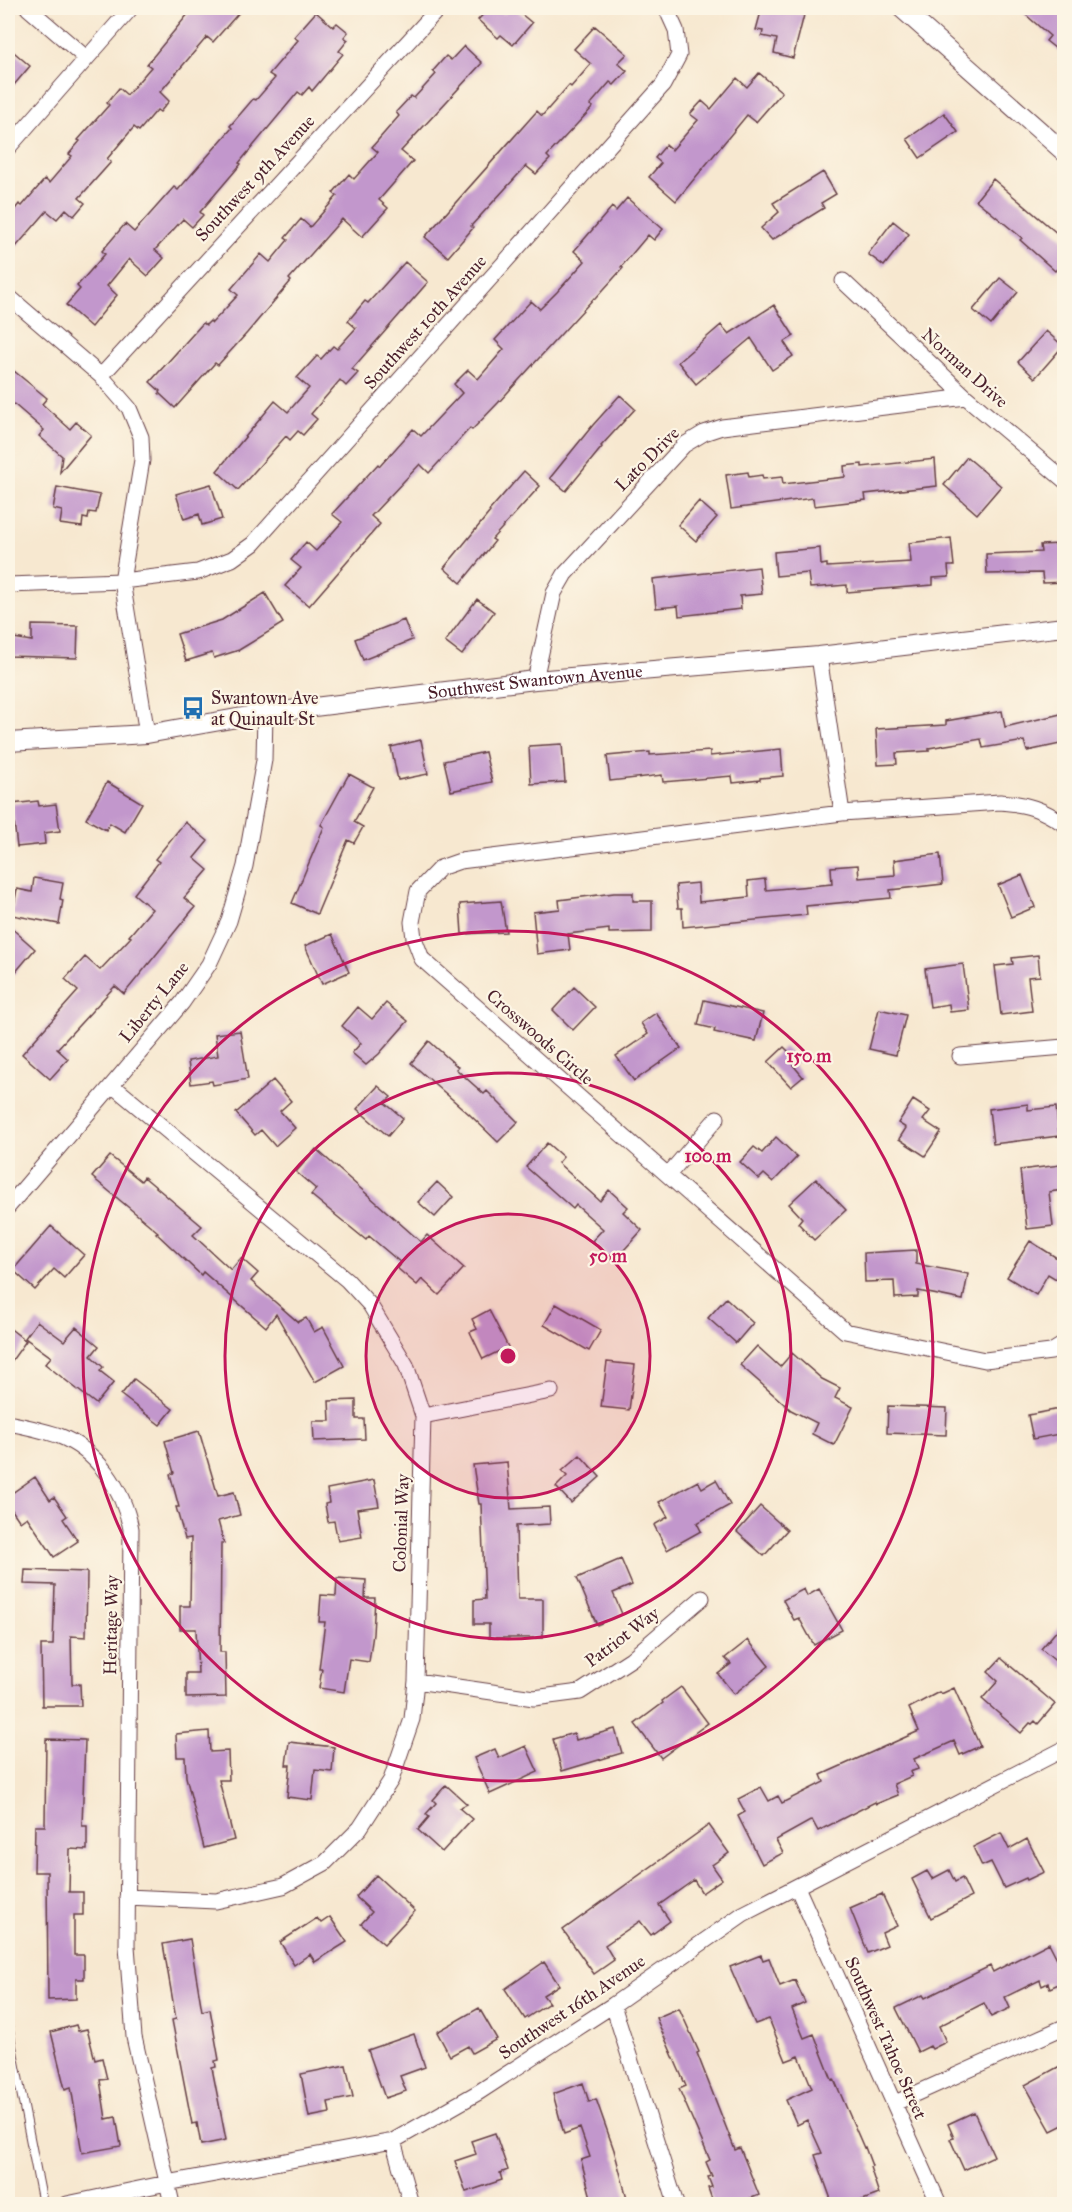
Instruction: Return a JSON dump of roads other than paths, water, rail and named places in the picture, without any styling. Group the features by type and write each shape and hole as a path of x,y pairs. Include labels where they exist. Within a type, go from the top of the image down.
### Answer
{"street":[{"path":"28,8 86,58"},
{"path":"8,148 131,8"},
{"name":"Southwest 9th Avenue","path":"100,376 439,8"},
{"name":"Southwest 10th Avenue","path":"8,585 122,582 198,572 232,559 254,544 663,85 679,56 676,30 666,8"},
{"path":"901,8 1065,152"},
{"name":"Norman Drive","path":"843,281 966,397 1065,480"},
{"path":"8,296 100,376 129,408 141,437 142,460 122,582 147,734"},
{"name":"Lato Drive","path":"535,681 554,593 566,574 684,445 704,433 722,427 966,397"},
{"name":"Southwest Swantown Avenue","path":"8,742 147,734 266,713 535,681 819,656 1065,627"},
{"path":"819,656 842,813"},
{"name":"Liberty Lane","path":"8,1207 182,1003 209,964 230,921 245,866 264,760 266,713"},
{"name":"Crosswoods Circle","path":"1065,825 1025,804 1000,802 842,813 460,861 440,868 418,891 412,922 414,938 422,959 845,1331 985,1360 1051,1352 1065,1344"},
{"path":"960,1056 1065,1047"},
{"name":"Colonial Way","path":"112,1085 347,1280 370,1305 406,1365 423,1416 416,1681 412,1719 391,1780 360,1828 325,1863 283,1886 216,1901 127,1897"},
{"path":"668,1175 717,1118"},
{"path":"423,1416 551,1391"},
{"name":"Heritage Way","path":"8,1423 59,1436 89,1455 111,1478 128,1511 131,1529 127,1946 134,2037 172,2205"},
{"name":"Patriot Way","path":"416,1681 534,1698 580,1692 631,1659 702,1598"},
{"name":"Southwest 16th Avenue","path":"67,2205 167,2183 393,2141 479,2092 613,2005 743,1914 1065,1749"},
{"name":"Southwest Tahoe Street","path":"797,1887 939,2205"},
{"path":"613,2005 676,2205"},
{"path":"895,2103 1065,2027"},
{"path":"393,2141 411,2205"}],"lane":[{"path":"8,2026 43,2205"}],"place":[{"name":"Swantown Ave at Quinault St","path":"193,708"}]}
